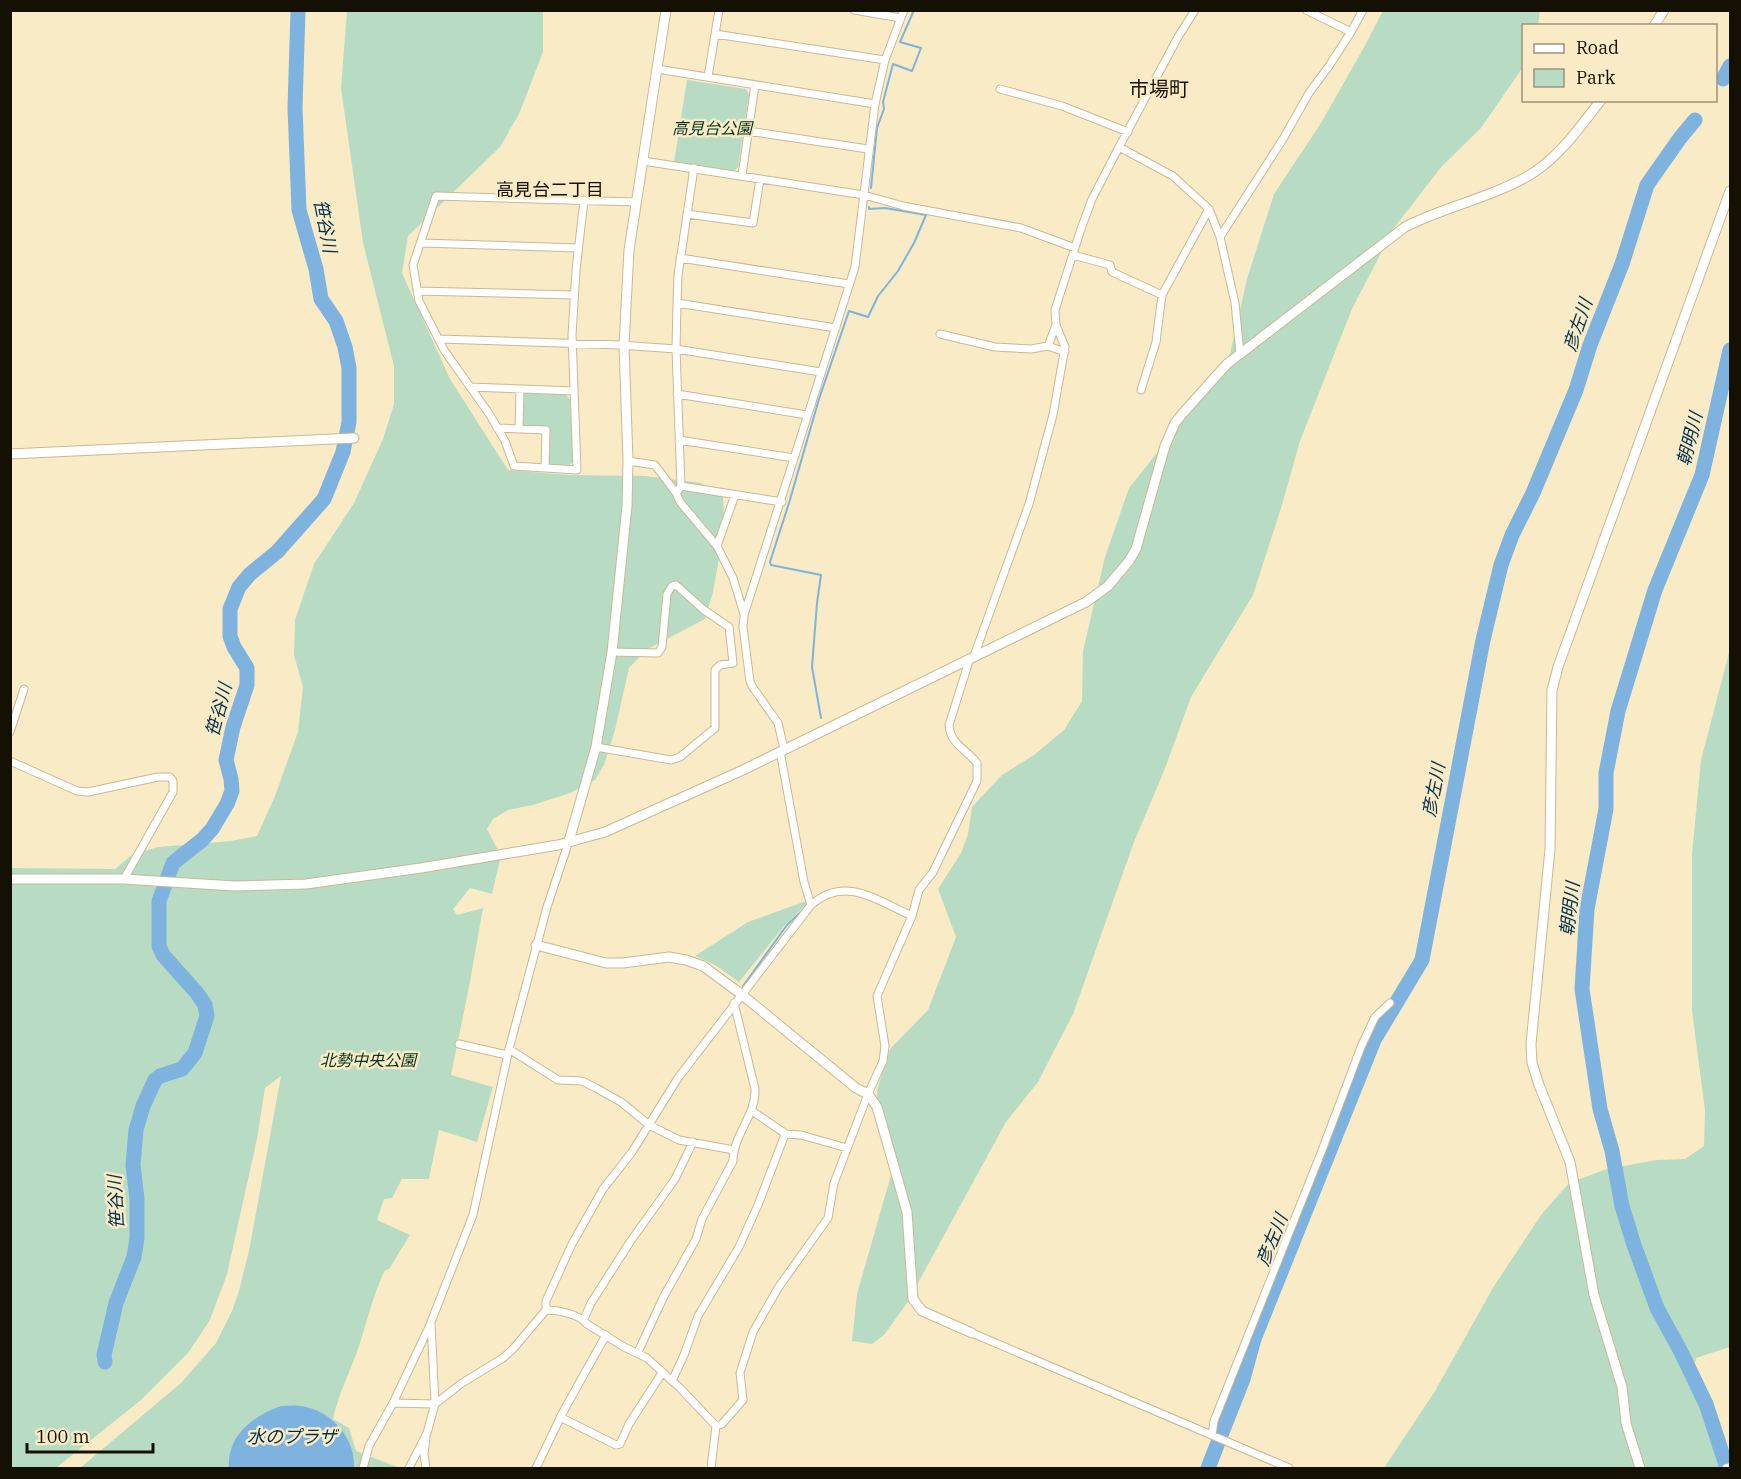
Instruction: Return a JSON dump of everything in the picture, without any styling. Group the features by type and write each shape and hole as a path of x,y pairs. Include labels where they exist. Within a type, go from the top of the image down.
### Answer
{"street":[{"path":"363,1468 369,1446 393,1403 430,1322 473,1215 508,1052 536,945 596,747 612,652 622,559 628,461 624,345 629,250 666,10"},
{"path":"708,77 719,10"},
{"path":"854,10 901,18"},
{"path":"811,905 804,882 778,723 750,681 743,627 744,615 782,502 807,415 855,267 875,104 885,60 904,10"},
{"path":"716,1426 722,1424 744,1400 740,1373 753,1332 778,1287 827,1222 834,1183 883,1061 885,1046 877,996 912,916 919,890 933,872 976,781 977,763 953,741 949,725 1029,504 1053,415 1065,352 1056,325 1055,310 1092,199 1178,37 1195,10"},
{"path":"1306,10 1351,32"},
{"path":"1220,237 1363,10"},
{"path":"1655,24 1664,10"},
{"path":"715,34 885,60"},
{"path":"657,69 875,104"},
{"path":"742,175 755,84"},
{"path":"1000,89 1062,106 1128,132"},
{"path":"10,879 123,879 234,886 306,884 455,862 568,841 604,831 743,770 1086,602 1108,586 1136,549 1162,456 1175,423 1208,385 1240,354 1405,227 1518,181 1542,167 1573,135 1599,102"},
{"path":"748,131 868,149"},
{"path":"1119,147 1173,176 1209,209 1220,237 1235,303 1240,354"},
{"path":"643,161 864,195 903,206 1021,228 1110,265 1112,272 1162,295"},
{"path":"676,494 681,486 676,303 680,258 694,168"},
{"path":"687,214 753,223 760,179"},
{"path":"1640,1468 1626,1423 1622,1387 1594,1295 1570,1162 1532,1063 1531,1044 1551,824 1552,690 1558,667 1731,191"},
{"path":"584,200 574,296 573,391 577,470 514,466 509,448 444,350 419,301 413,265 436,196 584,200 636,202"},
{"path":"1141,390 1156,342 1162,295 1209,209"},
{"path":"421,243 578,248"},
{"path":"680,258 849,284"},
{"path":"417,291 574,296"},
{"path":"676,303 836,328"},
{"path":"1048,346 1056,325"},
{"path":"940,334 995,347 1031,349 1048,346 1065,352"},
{"path":"439,339 624,345 676,349 821,372"},
{"path":"470,387 573,391"},
{"path":"519,429 520,389"},
{"path":"677,394 807,415"},
{"path":"497,428 546,430 545,468"},
{"path":"10,454 354,438"},
{"path":"679,440 794,458"},
{"path":"628,461 655,465 680,502 717,546 733,578 744,615"},
{"path":"681,486 782,502"},
{"path":"717,546 735,495"},
{"path":"596,747 671,760 680,757 715,728 715,670 720,665 733,663 729,627 704,610 676,585 672,586 668,594 661,651 654,654 612,652"},
{"path":"10,732 24,689"},
{"path":"10,761 77,791 88,792 158,777 170,777 173,781 173,792 123,879"},
{"path":"393,1403 435,1404 462,1383 503,1358 546,1310 546,1301 572,1244 607,1183 633,1152 678,1078 811,905 822,896 834,891 852,890 912,916"},
{"path":"536,945 606,963 669,957 703,966 856,1088 868,1094 877,1107 907,1212 913,1299 922,1311 1289,1468"},
{"path":"638,1352 664,1296 696,1239 702,1219 733,1161 734,1150 756,1099 734,1003"},
{"path":"1213,1436 1214,1421 1361,1047 1375,1017 1390,1003"},
{"path":"459,1044 508,1052 558,1080 582,1081 621,1102 649,1125 679,1140 734,1150"},
{"path":"752,1111 786,1134 847,1148"},
{"path":"672,1381 698,1316 739,1247 786,1134"},
{"path":"584,1319 591,1303 630,1242 675,1179 693,1142"},
{"path":"546,1310 555,1310 584,1319 624,1347 638,1352 672,1381 716,1426"},
{"path":"426,1468 424,1454 435,1404 430,1322"},
{"path":"536,1468 560,1417 606,1335"},
{"path":"560,1417 616,1445 621,1444 629,1424 662,1373"},
{"path":"711,1468 716,1426"},
{"path":"409,1468 427,1433"},
{"path":"1726,1468 1731,1467"}],"green space":[{"name":"北勢中央公園","path":"347,11 543,11 543,52 519,114 500,147 408,236 402,273 450,379 508,470 569,475 645,476 701,483 723,498 725,526 713,592 705,619 646,650 629,668 615,730 604,765 595,780 570,793 508,810 493,819 487,829 501,856 492,894 470,888 453,909 457,915 483,908 451,1075 493,1087 477,1142 439,1130 429,1179 402,1179 392,1198 384,1199 377,1220 410,1235 381,1279 333,1419 349,1428 356,1451 400,1468 80,1468 181,1383 216,1343 232,1311 249,1251 281,1076 265,1088 257,1139 227,1274 210,1320 188,1353 141,1400 56,1468 11,1468 11,868 115,869 133,854 158,847 231,841 257,836 275,796 298,732 303,687 294,655 295,620 314,564 354,503 383,439 394,404 394,366 363,243 341,88"},
{"path":"1383,11 1540,11 1538,24 1522,24 1522,68 1481,128 1442,166 1394,228 1352,309 1300,441 1253,595 1191,697 1164,771 1134,842 1073,1014 1038,1082 1006,1122 907,1303 884,1335 872,1344 852,1341 857,1294 891,1175 889,1155 878,1127 877,1090 890,1049 928,1010 956,937 938,889 961,853 968,834 972,807 1002,775 1034,755 1064,730 1082,701 1083,651 1105,557 1129,488 1208,389 1230,354 1247,279 1274,194 1321,123"},
{"name":"高見台公園","path":"687,80 746,89 749,94 738,167 734,171 674,162"},
{"path":"522,393 565,394 570,399 573,462 568,466 548,465 549,428 523,427"},
{"path":"1730,649 1730,1347 1696,1358 1693,1370 1698,1401 1726,1468 1384,1468 1435,1391 1494,1286 1541,1215 1569,1183 1607,1169 1657,1160 1685,1159 1704,1146 1705,1110 1692,1011 1692,854 1701,760"},
{"path":"809,900 785,925 739,982 715,965 695,956 748,922"}],"water":[{"name":"水のプラザ","path":"281,1406 311,1408 331,1419 346,1436 351,1446 354,1468 229,1468 232,1446 244,1428 261,1415"}],"waterway":[{"name":"笹谷川","path":"105,1362 104,1355 116,1303 134,1257 137,1238 137,1199 133,1165 136,1130 143,1106 155,1080 160,1076 182,1069 195,1053 207,1016 205,1005 197,993 163,955 159,946 159,901 173,863 212,829 232,791 226,760 233,727 247,685 247,668 230,636 230,609 239,587 250,574 277,552 324,499 343,452 349,422 349,368 345,347 336,321 321,299 316,269 299,210 295,108 298,10"},
{"path":"871,188 877,128 884,109 883,102 893,64 912,71 921,48 900,42 914,10"},
{"name":"彦左川","path":"1723,79 1730,66"},
{"name":"彦左川","path":"1208,1468 1243,1379 1254,1339 1374,1040 1422,960 1483,640 1501,565 1576,390 1590,345 1622,264 1647,185 1695,120"},
{"path":"821,718 812,667 821,575 771,565 770,562 819,399 849,311 868,317 878,296 898,271 914,243 926,215 885,208 869,209 869,207"},
{"name":"朝明川","path":"1727,1468 1706,1404 1657,1308 1622,1206 1612,1151 1600,1109 1582,989 1587,909 1606,809 1606,773 1618,711 1655,590 1702,475 1730,350"},
{"path":"743,986 787,925 802,911"}],"district":[{"name":"市場町","path":"1159,89"},
{"name":"高見台二丁目","path":"550,190"}]}
